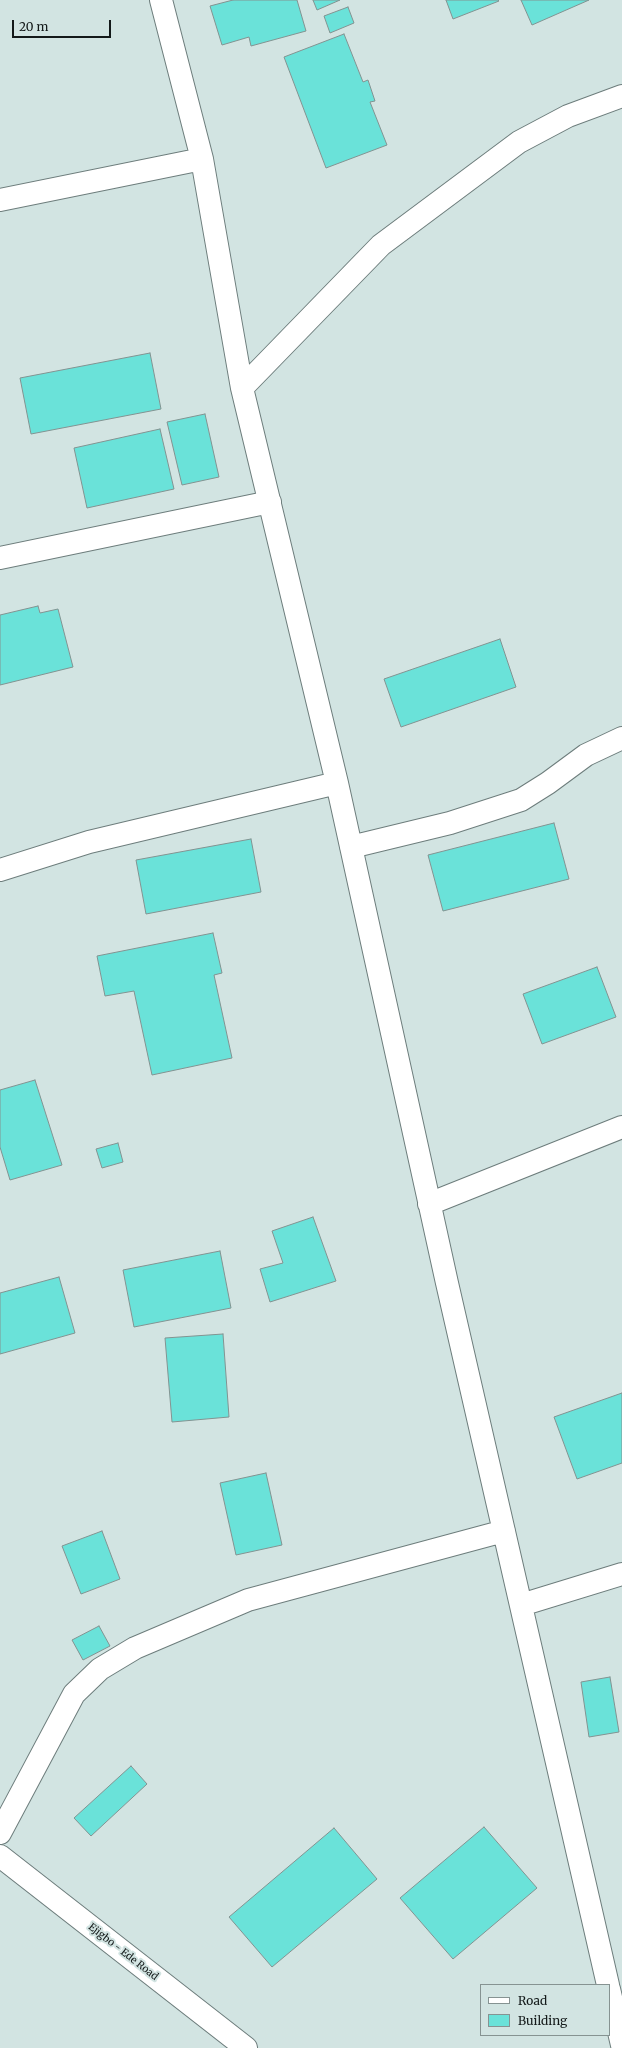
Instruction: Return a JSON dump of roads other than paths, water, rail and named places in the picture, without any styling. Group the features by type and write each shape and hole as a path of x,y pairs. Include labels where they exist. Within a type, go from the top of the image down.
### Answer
{"street":[{"path":"161,0 202,159 242,388 337,783 429,1204 608,1984"},
{"path":"242,388 380,245 519,142 568,116 622,96"},
{"path":"0,200 202,159"},
{"path":"0,558 270,502"},
{"path":"351,847 450,823 521,800 548,783 586,755 622,738"},
{"path":"0,870 89,842 337,783"},
{"path":"429,1204 622,1127"},
{"path":"0,1833 74,1694 100,1669 135,1648 248,1600 504,1531"},
{"path":"521,1605 622,1574"},
{"name":"Ejigbo - Ede Road","path":"0,1856 246,2048"},
{"path":"610,1993 622,2045"}]}
